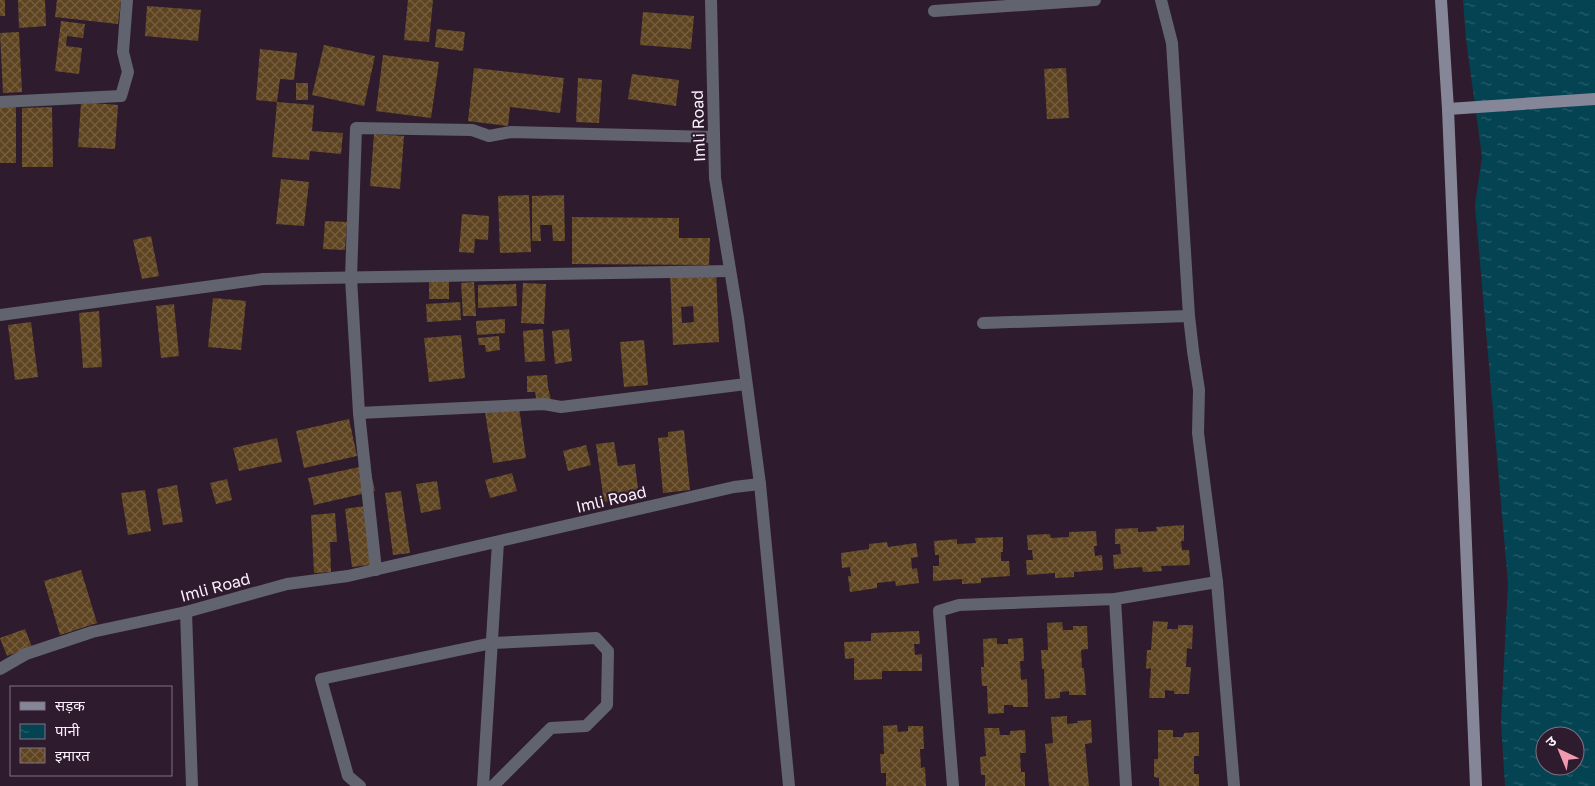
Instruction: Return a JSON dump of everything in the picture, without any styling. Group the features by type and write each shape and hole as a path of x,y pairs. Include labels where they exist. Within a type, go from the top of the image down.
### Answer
{"street":[{"path":"0,102 120,96 128,72 123,52 127,0"},
{"name":"Imli Road","path":"0,668 26,654 92,632 186,612 287,584 348,576 734,487 760,484 716,178 711,0"},
{"path":"934,11 1095,0"},
{"path":"1161,0 1172,42 1189,316 1199,390 1198,433 1217,582 1234,786"},
{"path":"1441,0 1448,109 1476,786"},
{"path":"1448,109 1595,99"},
{"path":"376,570 359,412 352,278 356,128 472,130 489,136 511,132 714,137"},
{"path":"0,315 263,279 730,271"},
{"path":"983,323 1189,316"},
{"path":"359,412 544,404 561,407 746,384"},
{"path":"760,484 789,786"},
{"path":"483,786 498,542"},
{"path":"953,786 939,611 959,605 1115,599 1217,582"},
{"path":"1115,599 1126,786"},
{"path":"186,612 192,786"},
{"path":"360,786 348,776 321,679 492,642 596,638 608,651 607,705 586,726 552,728 493,786"}],"water":[{"path":"1463,0 1595,0 1595,786 1505,786 1501,722 1508,583 1475,205 1482,157 1466,39"}],"building":[{"path":"0,0 5,0 5,16 0,16"},
{"path":"18,0 45,0 46,26 19,28"},
{"path":"57,0 121,0 118,24 55,17"},
{"path":"408,0 433,0 429,42 404,40"},
{"path":"147,6 201,10 198,41 145,36"},
{"path":"643,12 694,16 691,49 640,45"},
{"path":"61,21 85,24 83,38 67,36 66,46 82,48 79,74 55,71"},
{"path":"437,29 465,32 463,51 435,47"},
{"path":"19,32 22,92 3,93 0,33"},
{"path":"324,45 375,56 364,106 312,95"},
{"path":"260,49 297,53 294,80 280,79 277,102 256,100"},
{"path":"383,55 439,62 431,118 376,111"},
{"path":"474,68 564,78 560,113 510,107 508,126 468,121"},
{"path":"1066,68 1069,118 1047,119 1044,69"},
{"path":"632,74 679,80 676,106 628,99"},
{"path":"578,78 602,80 599,123 576,122"},
{"path":"296,83 308,83 308,100 296,100"},
{"path":"81,102 118,105 115,149 78,147"},
{"path":"277,102 314,105 312,131 343,133 341,154 310,151 309,160 272,157"},
{"path":"0,106 16,106 16,163 0,163"},
{"path":"52,107 53,167 22,167 22,108"},
{"path":"374,134 404,136 400,189 370,186"},
{"path":"281,179 309,182 304,226 276,224"},
{"path":"529,195 531,252 500,253 498,196"},
{"path":"564,195 565,241 553,241 552,225 540,225 541,241 532,241 532,196"},
{"path":"462,214 489,216 488,240 475,239 474,253 459,252"},
{"path":"572,217 679,218 679,238 710,238 709,265 572,264"},
{"path":"325,221 347,222 345,250 323,249"},
{"path":"151,236 159,276 142,279 133,240"},
{"path":"716,269 719,342 673,345 670,271","holes":["693,306 694,322 682,323 681,307"]},
{"path":"429,277 449,277 449,299 429,299"},
{"path":"474,282 476,316 463,316 461,283"},
{"path":"523,283 546,284 544,324 521,323"},
{"path":"516,284 517,306 478,308 478,285"},
{"path":"213,298 246,301 241,350 208,347"},
{"path":"460,302 461,320 427,322 426,304"},
{"path":"174,304 179,356 161,358 156,306"},
{"path":"99,311 102,367 83,368 79,313"},
{"path":"505,319 505,333 477,335 476,321"},
{"path":"31,322 38,377 15,380 8,325"},
{"path":"543,329 545,361 525,362 523,331"},
{"path":"569,329 572,361 555,364 552,331"},
{"path":"461,335 465,378 429,382 424,338"},
{"path":"499,336 500,350 486,352 485,345 479,345 478,338"},
{"path":"644,340 648,385 624,387 620,342"},
{"path":"547,375 552,405 538,408 535,392 527,392 527,376"},
{"path":"519,407 526,458 493,463 485,412"},
{"path":"349,419 357,456 304,468 296,431"},
{"path":"684,430 690,490 663,493 658,438 668,437 668,432"},
{"path":"277,438 282,462 239,471 233,448"},
{"path":"614,442 618,466 635,464 639,497 604,502 596,444"},
{"path":"586,445 591,465 568,471 563,451"},
{"path":"369,465 375,491 314,505 308,478"},
{"path":"512,473 517,491 490,498 485,480"},
{"path":"227,479 232,500 216,504 210,483"},
{"path":"437,481 441,509 421,513 416,484"},
{"path":"177,485 183,522 163,525 157,489"},
{"path":"145,490 151,531 128,535 121,493"},
{"path":"401,491 410,553 393,555 385,493"},
{"path":"371,505 377,564 352,567 345,509"},
{"path":"335,513 337,542 330,542 331,572 314,573 311,515"},
{"path":"1184,525 1184,541 1181,541 1182,550 1189,550 1190,565 1161,566 1162,571 1143,572 1142,567 1114,569 1113,555 1121,554 1120,544 1115,544 1115,529 1138,528 1138,532 1157,531 1156,527"},
{"path":"1096,531 1097,546 1094,546 1095,556 1102,555 1103,570 1074,572 1074,577 1055,578 1055,573 1027,575 1026,560 1033,560 1032,550 1028,550 1027,535 1050,534 1051,538 1069,537 1069,532"},
{"path":"1003,537 1001,561 1009,561 1010,576 981,578 981,583 962,584 962,579 933,581 933,566 939,566 939,555 935,555 934,541 957,539 957,544 976,543 975,538"},
{"path":"887,542 888,547 916,543 918,557 911,558 912,569 917,568 919,583 896,586 895,581 877,583 877,588 850,592 848,576 851,576 850,567 842,568 841,553 869,549 869,544"},
{"path":"81,570 97,623 60,635 44,581"},
{"path":"1153,621 1168,622 1167,629 1178,629 1178,625 1193,625 1192,649 1187,648 1186,667 1191,667 1189,694 1174,694 1174,691 1165,690 1165,698 1149,698 1151,668 1146,669 1147,650 1151,650"},
{"path":"1062,622 1063,630 1073,630 1073,626 1087,626 1088,649 1081,650 1086,695 1069,695 1069,691 1060,692 1060,698 1045,699 1041,650 1048,650 1047,623"},
{"path":"25,629 32,647 7,656 0,638"},
{"path":"919,631 920,644 914,644 915,655 922,654 922,671 882,671 882,679 854,680 854,658 845,659 844,642 871,641 871,633"},
{"path":"997,638 997,644 1008,644 1008,639 1023,638 1024,661 1020,661 1021,680 1027,679 1028,707 1004,705 1004,713 988,714 987,686 982,686 981,667 984,667 983,639"},
{"path":"1067,716 1067,724 1091,720 1092,743 1085,744 1089,786 1049,786 1045,744 1053,743 1051,717"},
{"path":"897,725 898,732 908,731 908,726 923,726 924,749 920,749 921,768 925,767 926,786 886,786 886,773 881,773 880,754 884,754 883,726"},
{"path":"984,728 999,728 1000,735 1010,735 1010,731 1025,730 1026,753 1020,753 1021,772 1025,772 1025,786 985,786 985,775 981,775 980,757 986,756"},
{"path":"1158,730 1173,730 1173,737 1183,737 1184,733 1199,732 1199,756 1194,756 1194,774 1199,774 1199,786 1159,786 1159,778 1154,777 1154,759 1158,759"}]}
